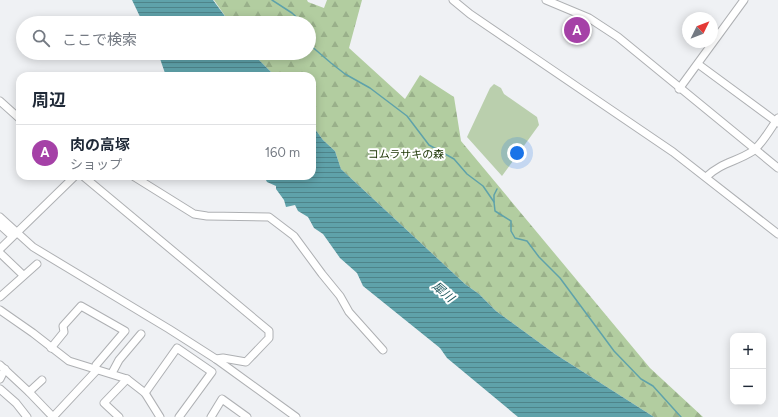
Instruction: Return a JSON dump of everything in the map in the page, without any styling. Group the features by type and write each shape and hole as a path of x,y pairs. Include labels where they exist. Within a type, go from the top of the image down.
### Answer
{"street":[{"path":"453,0 470,14 673,152 778,234"},
{"path":"546,0 589,18 618,37 679,89 778,168"},
{"path":"679,89 744,0"},
{"path":"698,64 777,121 754,150 715,169 706,177"},
{"path":"0,101 16,115"},
{"path":"0,249 71,180"},
{"path":"88,180 269,331 269,338 246,362 223,358 216,359"},
{"path":"139,180 194,214 207,216 269,217 294,236 340,296 349,312 383,350"},
{"path":"0,217 14,235"},
{"path":"0,225 52,259 109,291 216,359 296,417"},
{"path":"0,253 23,276"},
{"path":"0,297 37,264"},
{"path":"2,367 53,417 96,371 96,365 125,332 81,306 63,326 64,332 51,348"},
{"path":"0,310 69,361 96,371 112,373 127,379 145,393 160,417"},
{"path":"112,373 120,360 141,334"},
{"path":"145,393 177,348 212,372 179,417"},
{"path":"0,379 2,367"},
{"path":"119,417 104,403 127,379"},
{"path":"29,392 42,380"},
{"path":"0,389 16,403 28,417"},
{"path":"211,417 222,400 247,417"}],"green space":[{"name":"コムラサキの森","path":"214,0 307,0 308,2 324,8 327,0 362,0 349,48 405,99 420,75 454,97 461,141 650,368 703,417 654,417 555,354 496,311 341,169 335,151 323,140 316,130 316,72 271,72 259,60 316,60 316,16 225,16"},
{"path":"494,84 501,88 504,94 537,117 539,125 502,176 467,137 490,88"}],"water":[{"path":"132,0 213,0 225,16 140,16"},
{"path":"160,60 259,60 271,72 165,72"},
{"name":"犀川","path":"316,130 323,140 335,151 341,169 496,311 555,354 654,417 518,417 447,358 440,348 363,286 357,273 340,258 323,234 314,228 308,217 298,211 295,205 286,207 284,200 276,189 276,186 267,182 266,180 316,180"}],"waterway":[{"path":"272,0 295,16"},
{"path":"316,50 345,74 370,88 407,116 429,145 454,159 467,174 483,186 494,202 495,211 511,221 511,231 515,238 527,241 539,257 560,278 614,351 641,379 653,386 681,417"},
{"path":"494,202 494,195 497,189"}],"place":[{"name":"肉の高塚","path":"577,30"}]}
